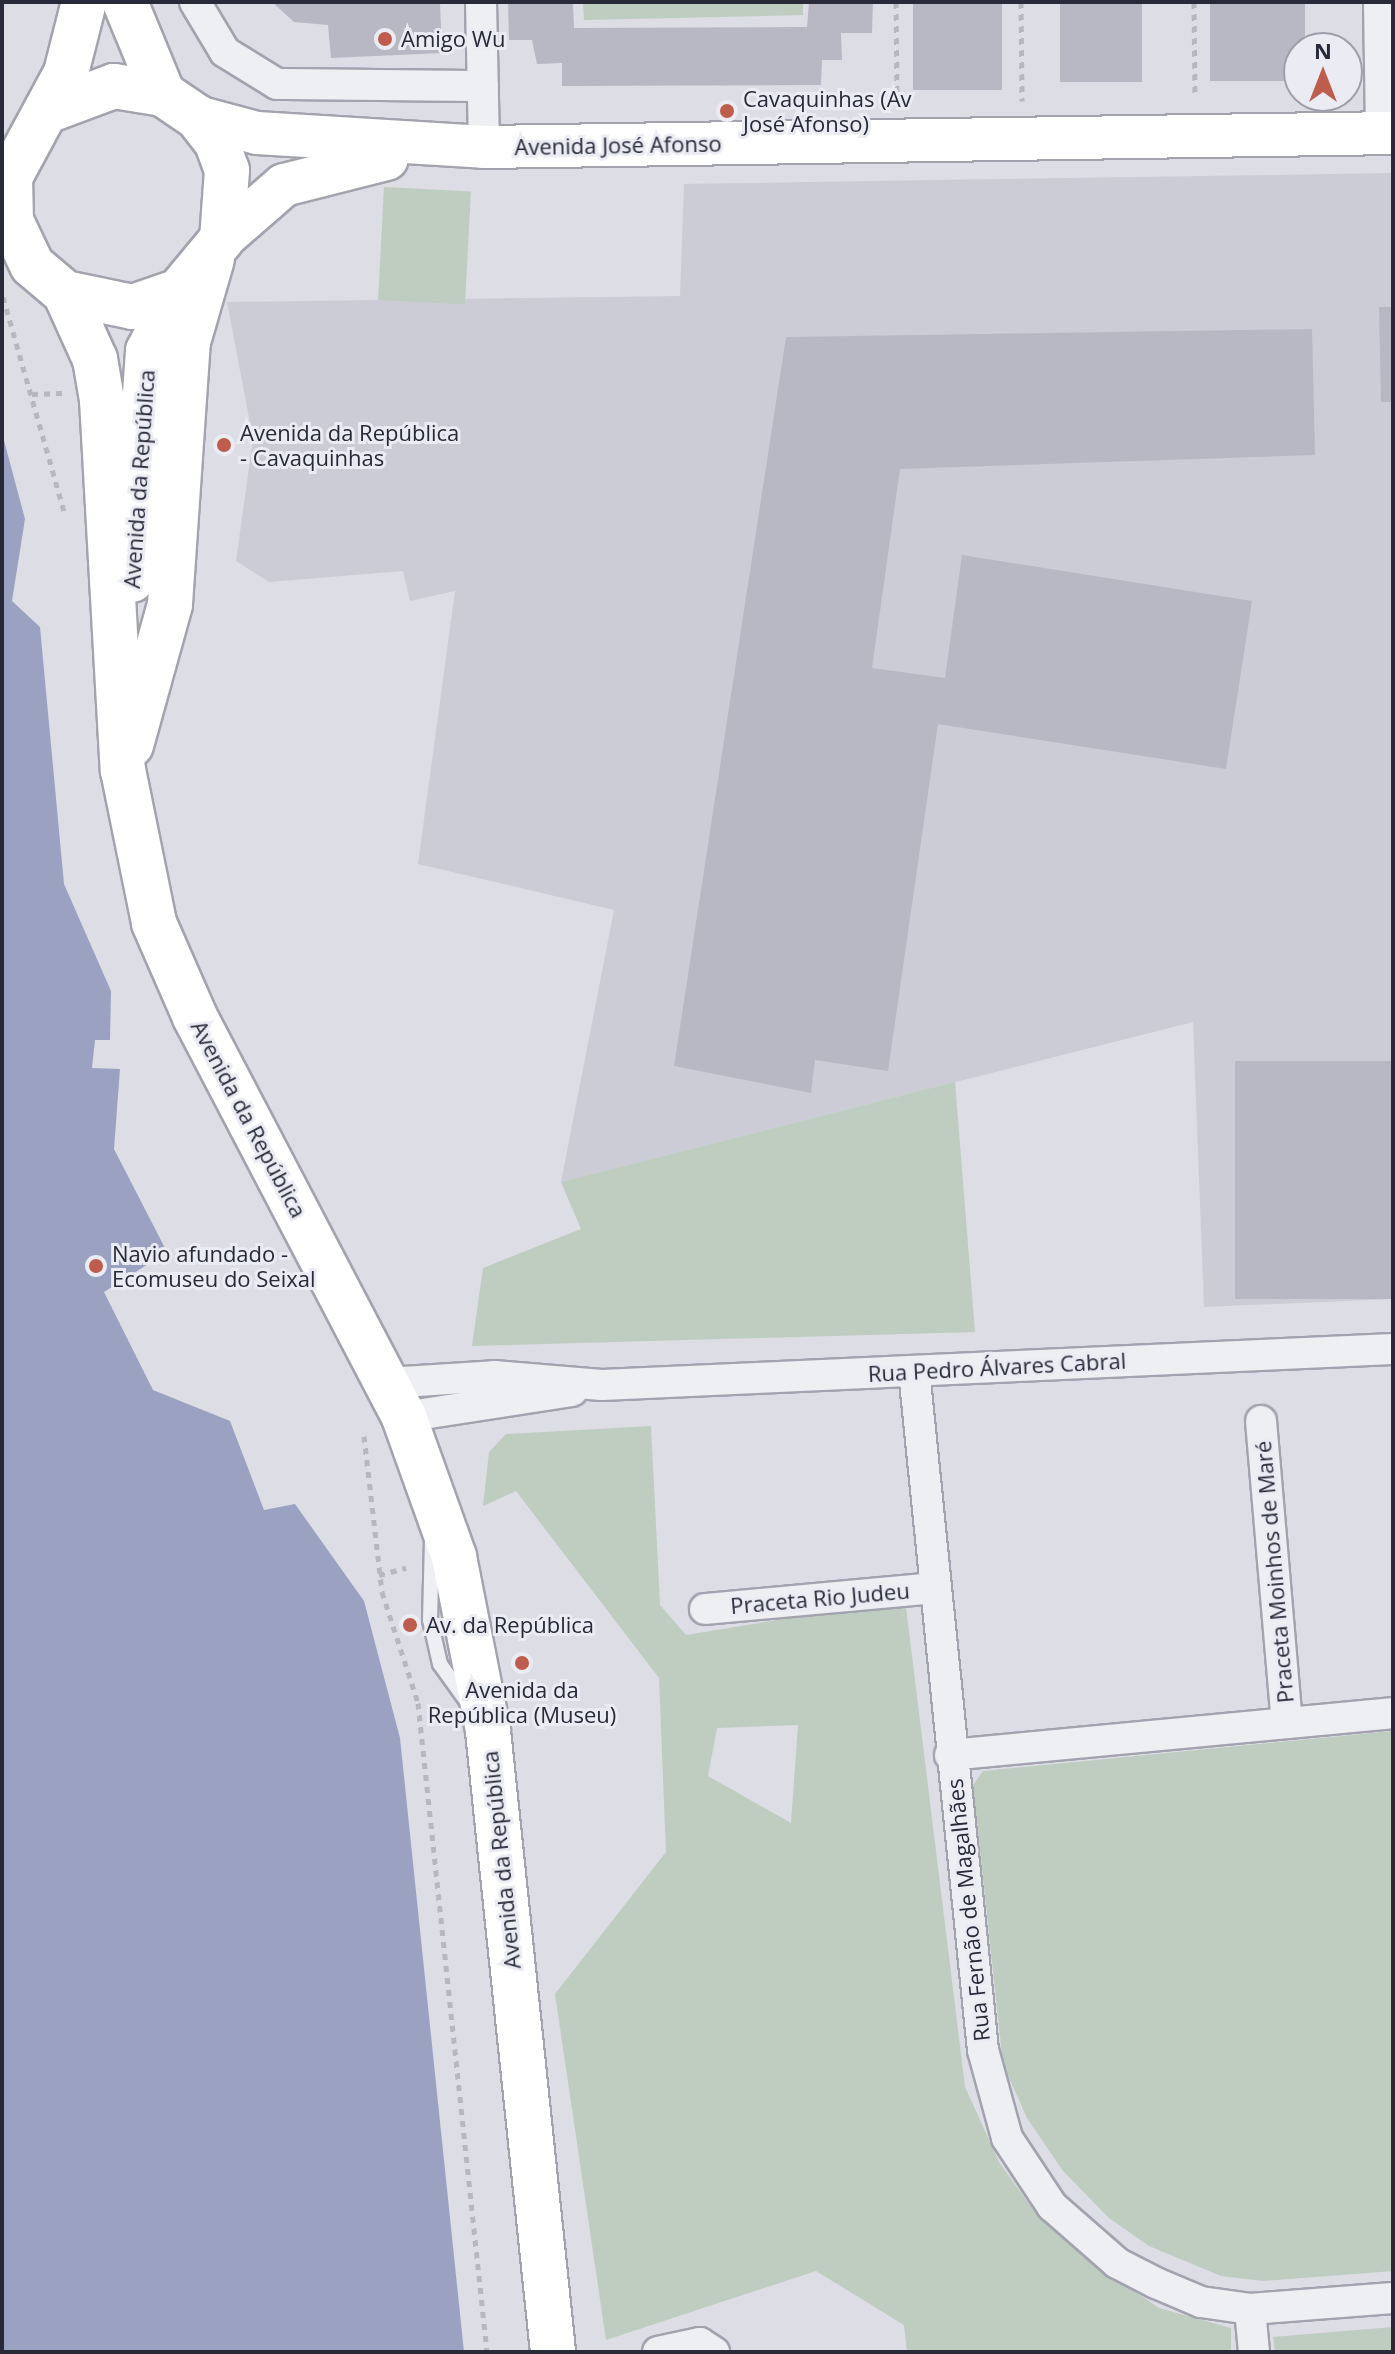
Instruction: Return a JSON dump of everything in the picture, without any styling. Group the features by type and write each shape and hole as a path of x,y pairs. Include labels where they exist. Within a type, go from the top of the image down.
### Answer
{"main road":[{"name":"Avenida da República","path":"84,2 50,110 25,138 10,177 11,221 32,265 65,293 95,359 102,400 123,770 141,879 170,965 385,1410 435,1495 488,1731 553,2352"},
{"path":"123,770 170,604 188,342 217,248 227,170 180,105 125,2"},
{"name":"Avenida da República","path":"50,110 114,86 180,105"},
{"name":"Avenida da República","path":"123,770 140,409 148,351 179,291 217,248"},
{"name":"Avenida da República","path":"65,293 133,307 179,291"}],"street":[{"path":"195,2 225,52 277,84 483,86"},
{"path":"481,2 484,147"},
{"path":"1379,2 1387,133"},
{"name":"Avenida José Afonso","path":"180,105 257,133 484,147 1387,133"},
{"name":"Avenida José Afonso","path":"217,248 284,185 312,174 484,147"},
{"name":"Rua Pedro Álvares Cabral","path":"385,1410 494,1376 602,1385 1393,1349"},
{"name":"Rua Fernão de Magalhães","path":"914,1371 950,1755 983,2050 1007,2138 1052,2206 1117,2263 1201,2302 1250,2309 1393,2298"},
{"name":"Praceta Moinhos de Maré","path":"1261,1421 1287,1723"},
{"name":"Praceta Rio Judeu","path":"705,1609 934,1588"},
{"path":"950,1755 1393,1713"},
{"path":"1250,2309 1254,2352"},
{"path":"658,2352 700,2343 714,2352"}],"path":[{"path":"896,2 897,141"},
{"path":"1021,2 1023,138"},
{"path":"1194,2 1195,136"},
{"path":"2,293 70,531"},
{"path":"385,1410 382,1592 418,1703 487,2352"}],"shaded area":[{"path":"1393,173 1393,1299 1204,1307 1193,1022 561,1182 614,910 418,864 455,591 410,601 403,571 269,582 236,561 253,439 227,302 680,296 684,184"}],"green space":[{"path":"583,2 803,2 803,15 584,20"},
{"path":"384,187 471,192 465,304 378,300"},
{"path":"955,1082 975,1332 472,1346 483,1268 581,1229 561,1182"},
{"path":"651,1426 660,1605 686,1635 905,1599 965,2087 999,2162 1029,2204 1093,2263 1159,2308 1231,2328 1231,2352 907,2352 904,2325 816,2271 606,2340 555,1994 666,1852 659,1678 516,1491 483,1506 489,1452 506,1434","holes":["798,1725 791,1823 708,1776 717,1728"]},
{"path":"1393,1731 1393,2271 1263,2281 1221,2276 1149,2246 1109,2218 1063,2171 1027,2118 1003,2064 973,1785 983,1771"},
{"path":"1393,2327 1393,2352 1275,2352 1273,2337"}],"water":[{"path":"2,433 25,519 12,601 40,627 64,884 111,991 110,1040 95,1040 92,1068 120,1069 114,1149 167,1252 104,1292 153,1390 230,1421 264,1510 295,1504 364,1601 400,1738 464,2352 2,2352"}],"building":[{"name":"Amigo Wu","path":"272,2 440,2 442,53 331,58 328,25 294,22"},
{"path":"508,2 573,2 574,28 807,27 809,2 873,2 872,33 841,33 842,60 822,60 821,85 562,86 562,63 537,64 532,40 509,40"},
{"path":"913,2 1002,2 1002,90 913,90"},
{"path":"1060,2 1142,2 1142,82 1060,82"},
{"path":"1210,2 1305,2 1305,32 1283,32 1283,81 1210,81"},
{"path":"1379,307 1393,307 1393,402 1381,402"},
{"path":"1312,329 1315,455 900,469 872,668 945,678 962,555 1252,601 1226,769 938,724 888,1071 815,1060 811,1093 674,1066 786,337"},
{"path":"1235,1061 1393,1061 1393,1299 1235,1299"}],"place":[{"name":"Amigo Wu","path":"385,39"},
{"name":"Cavaquinhas (Av José Afonso)","path":"727,111"},
{"name":"Avenida da República - Cavaquinhas","path":"224,445"},
{"name":"Navio afundado - Ecomuseu do Seixal","path":"96,1266"},
{"name":"Av. da República","path":"410,1625"},
{"name":"Avenida da República (Museu)","path":"522,1663"}]}
